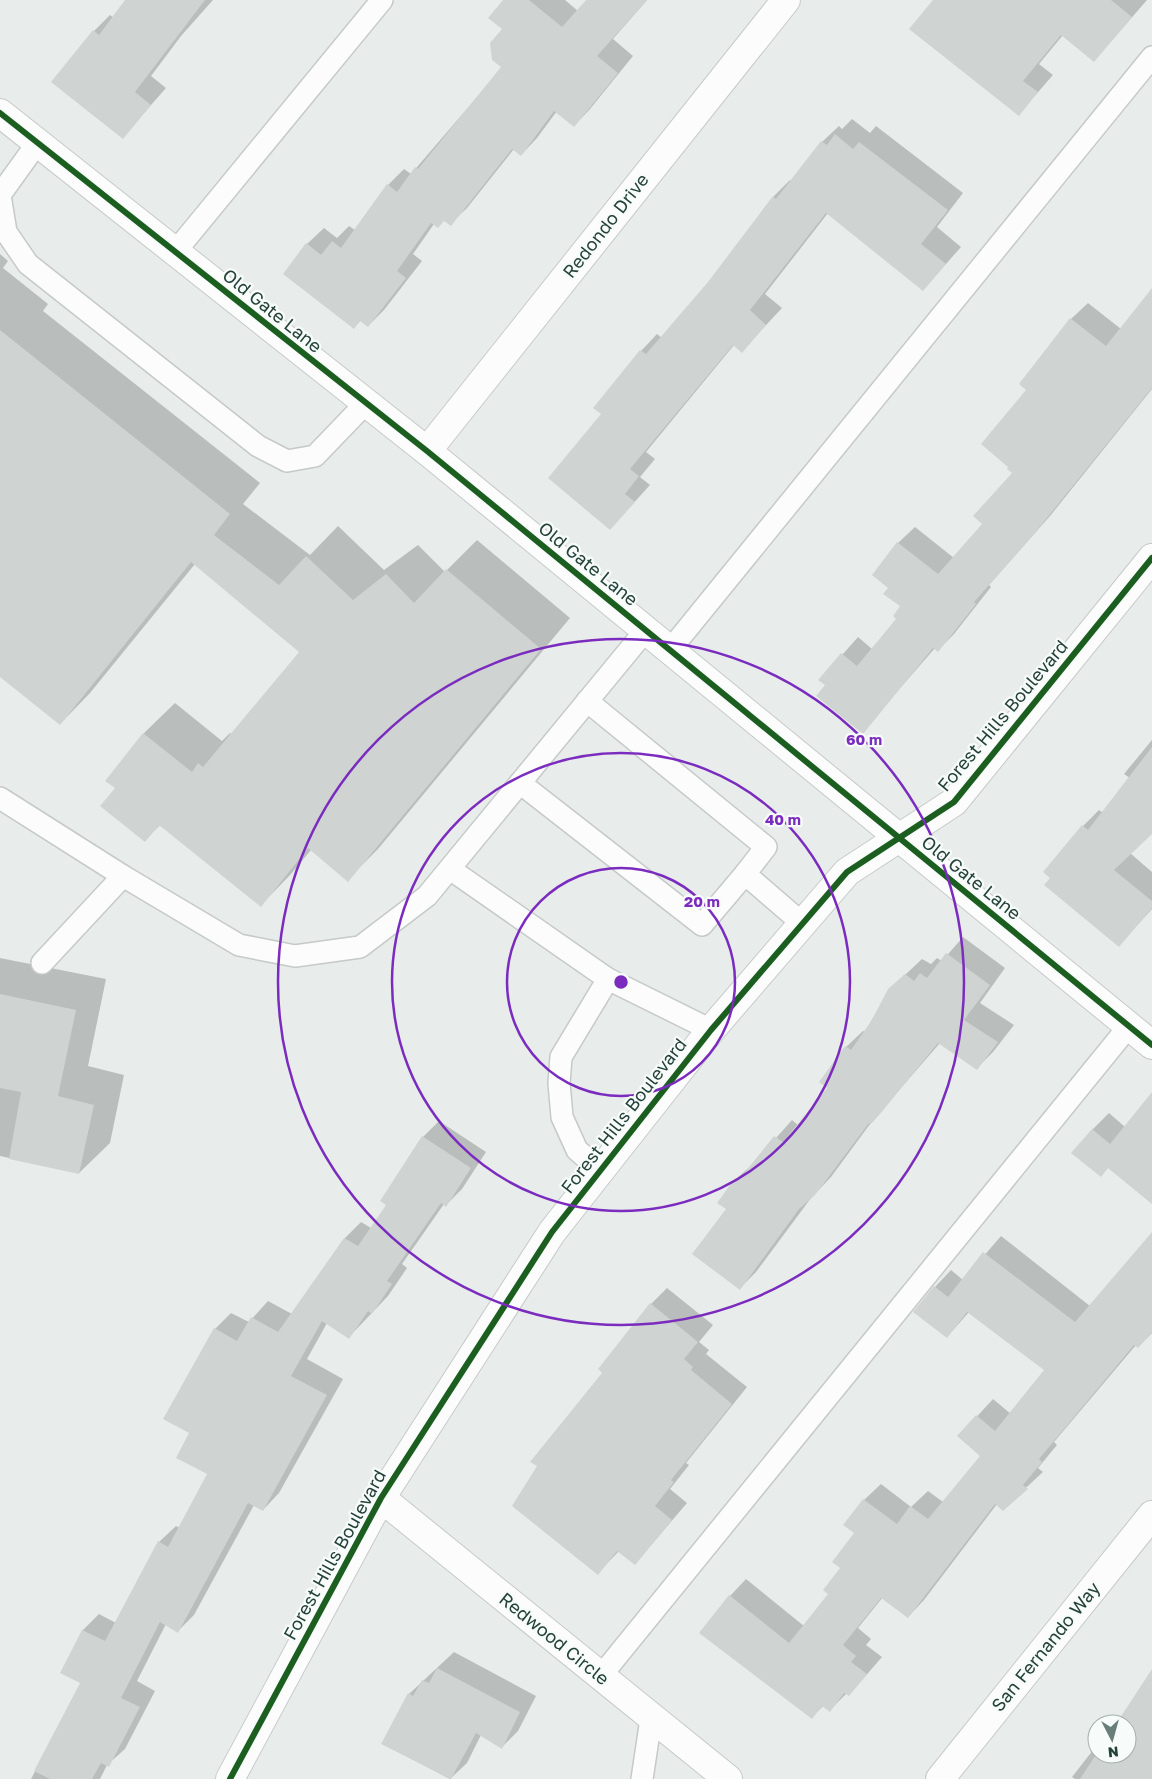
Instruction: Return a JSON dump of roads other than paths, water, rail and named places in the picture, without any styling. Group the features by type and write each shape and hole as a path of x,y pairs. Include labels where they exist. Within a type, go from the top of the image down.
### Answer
{"street":[{"name":"Redondo Drive","path":"427,452 786,0"},
{"name":"Old Gate Lane","path":"0,113 427,452 1152,1045"},
{"name":"Forest Hills Boulevard","path":"230,1779 381,1498 552,1232 711,1030 847,872 954,802 1152,558"},
{"name":"Redwood Circle","path":"381,1498 651,1719 728,1779"},
{"name":"San Fernando Way","path":"940,1779 1152,1515"}],"lane":[{"path":"175,252 382,0"},
{"path":"670,650 1152,58"},
{"path":"38,142 0,195 6,232 28,264 258,446 287,461 315,456 365,404"},
{"path":"0,798 123,876 239,945 295,956 360,946 427,896 645,631"},
{"path":"520,783 702,925 745,874 766,847 587,701"},
{"path":"450,870 608,979 711,1030"},
{"path":"745,874 803,924"},
{"path":"42,963 123,876"},
{"path":"600,1170 577,1150 562,1117 559,1083 561,1057 608,979"},
{"path":"600,1677 1129,1026"},
{"path":"642,1779 651,1719"}]}
